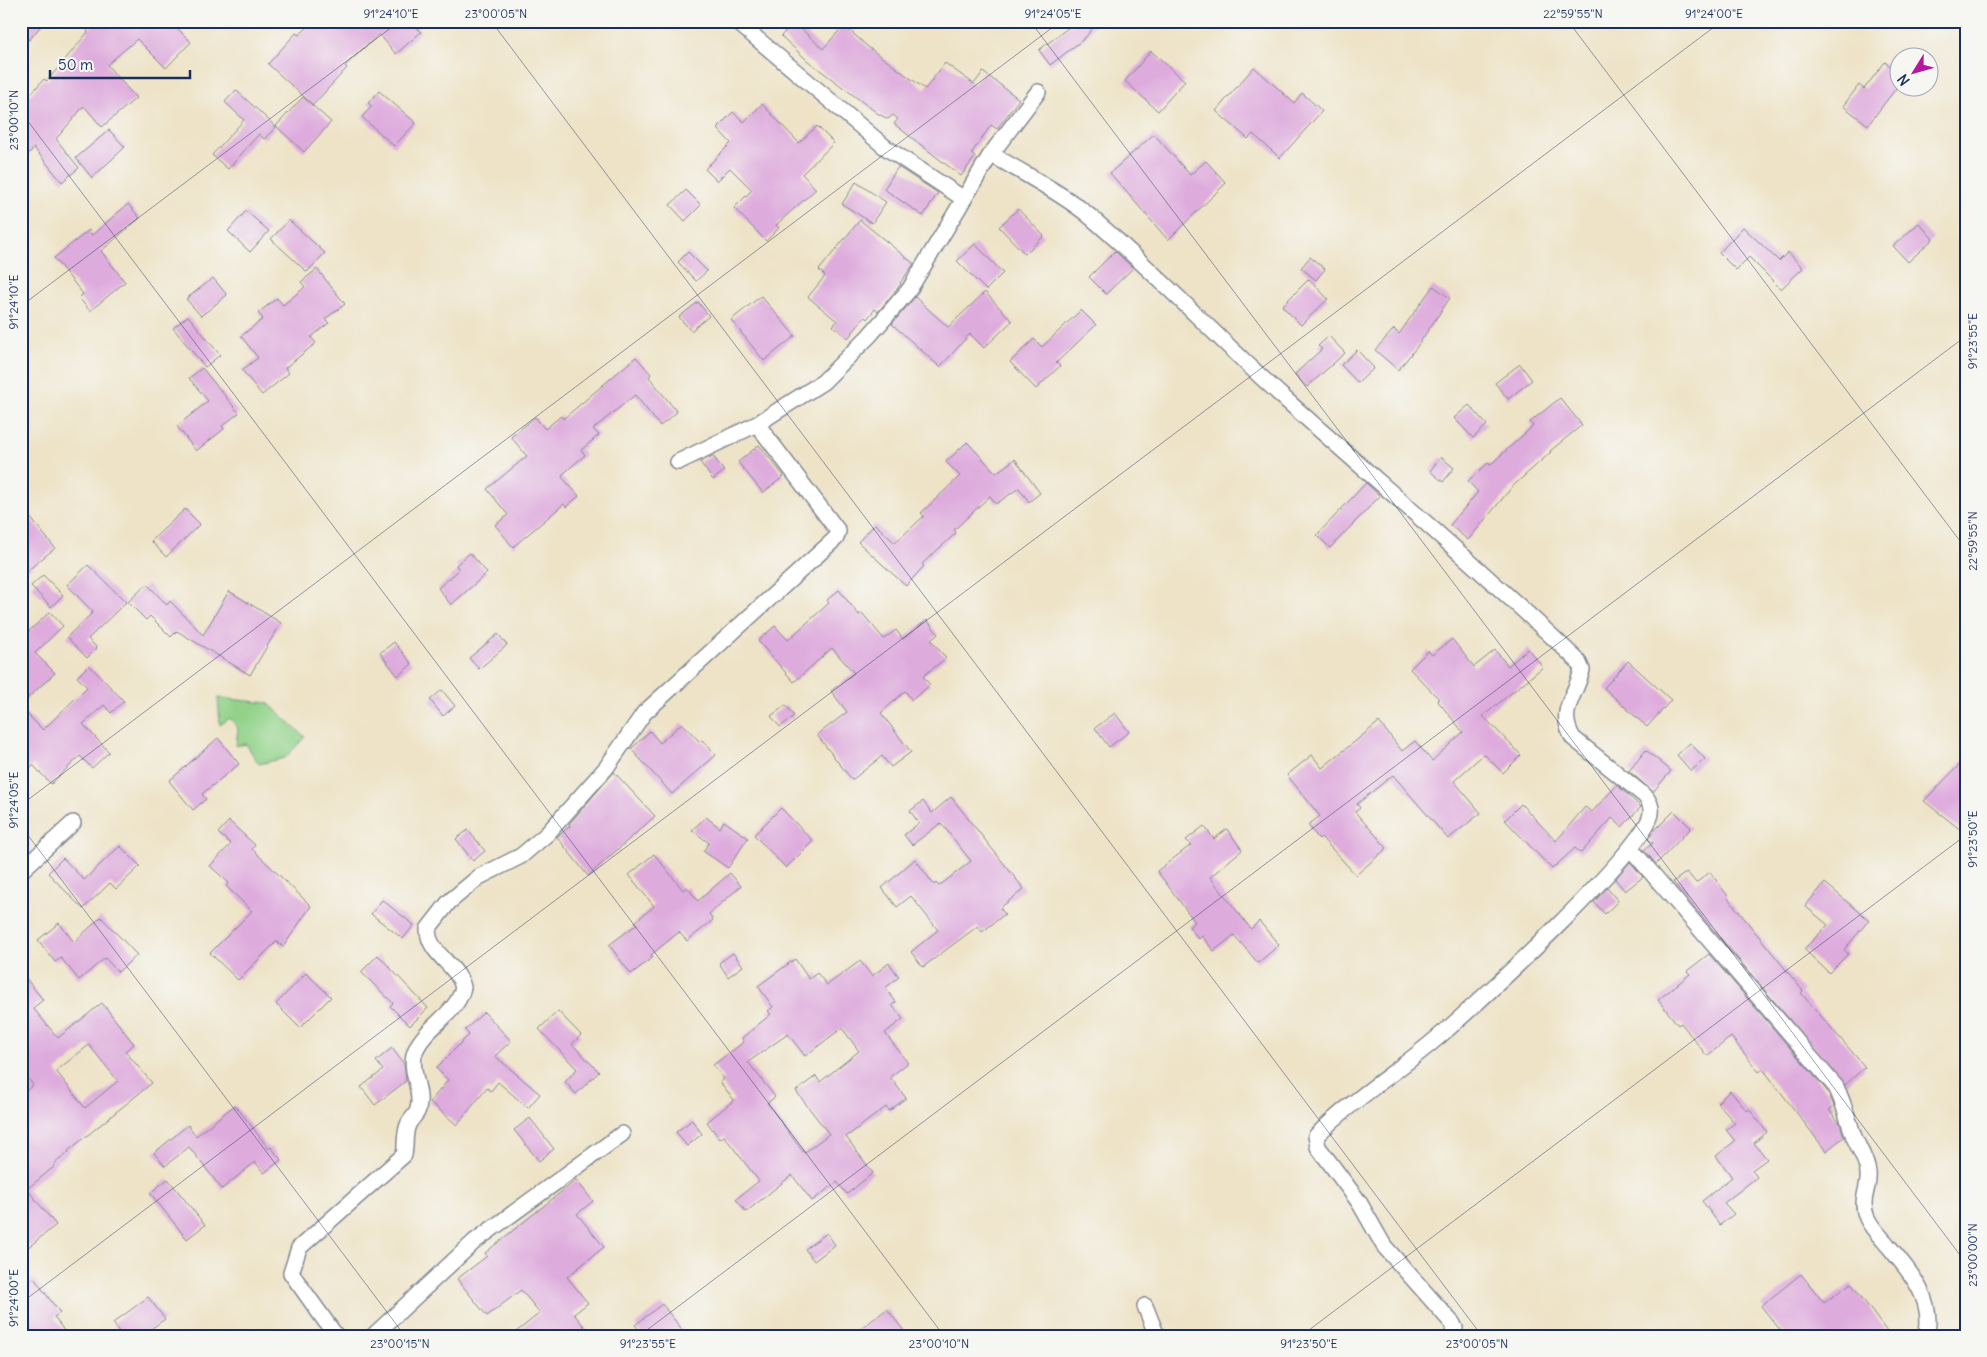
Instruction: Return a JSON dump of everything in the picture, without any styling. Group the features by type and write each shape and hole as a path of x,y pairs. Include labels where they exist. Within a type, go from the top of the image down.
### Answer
{"street":[{"path":"736,21 885,147 964,199"},
{"path":"678,462 757,424 823,382 868,336 909,290 991,154 1038,92"},
{"path":"991,154 1085,213 1153,273 1254,370 1387,490 1504,590 1578,661 1582,670 1566,714 1566,725 1573,738 1645,796 1650,804 1652,815 1631,849 1580,904 1443,1033 1316,1136 1318,1147 1359,1202 1384,1246 1453,1324 1455,1328 1452,1336"},
{"path":"336,1336 291,1273 300,1248 404,1155 407,1126 418,1110 419,1097 414,1069 414,1055 419,1045 454,1005 463,987 455,971 432,944 428,929 449,902 479,877 521,856 547,834 606,768 644,713 836,538 838,531 757,424"},
{"path":"21,871 73,823"},
{"path":"1631,849 1836,1087 1845,1105 1848,1121 1863,1156 1868,1174 1863,1202 1867,1217 1911,1273 1926,1303 1930,1322 1926,1336"},
{"path":"373,1336 475,1241 622,1134"},
{"path":"1145,1306 1157,1336"}],"green space":[{"path":"218,698 268,703 305,737 285,758 259,764 246,744 236,746 238,728 230,718 220,725"}],"building":[{"path":"21,21 45,21 29,40 21,33"},
{"path":"97,21 170,21 191,42 166,68 137,39 107,65 136,98 102,127 84,106 56,139 79,168 62,182 34,148 21,162 21,105 44,79 47,81 88,32 87,30"},
{"path":"315,21 411,21 421,32 396,54 379,34 345,66 347,68 313,105 268,64 296,33 299,35"},
{"path":"1077,21 1098,21 1085,38 1050,65 1039,50"},
{"path":"794,22 823,49 844,25 868,47 925,89 945,63 974,84 983,72 1019,99 997,129 991,125 971,154 975,157 961,176 894,124 898,119 893,115 888,119 877,113 808,61 781,36"},
{"path":"1151,51 1185,81 1158,111 1125,81"},
{"path":"1885,62 1890,66 1890,96 1868,125 1843,106 1859,85 1864,89"},
{"path":"1254,67 1294,103 1302,93 1322,111 1280,158 1253,134 1248,139 1216,111"},
{"path":"236,90 276,127 264,139 259,134 228,169 212,155 244,120 225,102"},
{"path":"379,91 416,123 394,146 362,117 372,106 368,103"},
{"path":"303,97 331,122 304,152 276,126"},
{"path":"762,104 799,143 817,126 834,143 802,174 816,189 776,225 779,228 766,241 734,208 752,190 730,168 717,181 705,169 731,143 717,128 733,112 744,122"},
{"path":"109,130 125,147 92,178 76,158"},
{"path":"1154,134 1190,175 1206,161 1226,183 1168,240 1110,173"},
{"path":"898,167 938,193 923,216 884,189"},
{"path":"856,182 886,202 872,223 842,204"},
{"path":"686,190 701,205 685,221 670,205"},
{"path":"128,204 140,218 101,251 125,282 90,311 79,298 83,294 54,258 89,230 92,235"},
{"path":"1018,209 1044,236 1025,254 999,227"},
{"path":"246,211 269,231 250,252 228,231"},
{"path":"289,220 325,253 307,272 271,239"},
{"path":"860,220 914,264 901,284 878,312 875,309 867,319 865,317 848,338 833,326 837,321 808,297 825,276 819,270"},
{"path":"1919,223 1933,239 1908,262 1893,246"},
{"path":"1743,227 1779,261 1788,252 1803,268 1781,289 1749,257 1736,270 1719,253"},
{"path":"975,244 1003,273 986,290 957,261"},
{"path":"1115,251 1133,268 1106,294 1089,277"},
{"path":"688,252 707,271 696,281 678,262"},
{"path":"1310,257 1325,269 1316,280 1301,268"},
{"path":"317,269 345,304 325,319 329,323 311,337 316,343 285,368 289,373 262,395 242,370 258,358 241,336 263,319 258,313 277,298 283,305 305,287 301,282"},
{"path":"213,278 227,295 201,316 186,299"},
{"path":"1309,279 1328,299 1301,325 1282,306"},
{"path":"1433,286 1450,298 1416,348 1398,370 1375,350 1394,329 1399,334"},
{"path":"985,292 1012,321 984,348 970,334 940,367 892,324 915,297 948,327"},
{"path":"761,296 795,336 764,361 731,320"},
{"path":"698,302 709,316 691,331 679,317"},
{"path":"1081,310 1096,325 1056,363 1060,366 1036,389 1010,362 1034,339 1042,347"},
{"path":"188,316 220,355 205,367 173,328"},
{"path":"1329,336 1345,353 1307,387 1295,374 1322,349 1318,346"},
{"path":"1357,350 1374,368 1358,383 1341,365"},
{"path":"636,357 651,374 649,377 677,412 660,426 635,395 593,429 599,435 581,450 585,455 562,477 579,496 566,507 564,504 513,547 495,525 508,515 487,489 527,456 511,437 535,417 545,429 561,416 563,419"},
{"path":"1520,364 1532,380 1508,399 1495,383"},
{"path":"202,368 239,413 222,426 224,429 196,451 177,426 208,401 189,378"},
{"path":"1560,398 1582,425 1550,451 1513,486 1468,540 1450,525 1478,492 1468,481 1488,463 1490,465 1533,426 1530,422"},
{"path":"1469,405 1487,425 1473,438 1454,418"},
{"path":"967,442 996,473 1015,459 1040,493 1029,502 1019,488 996,504 990,496 954,530 956,533 922,564 924,566 906,586 858,542 875,524 895,543 924,516 921,513 960,476 946,462"},
{"path":"759,445 784,476 763,493 738,462"},
{"path":"713,456 724,471 713,480 700,462"},
{"path":"1441,457 1454,468 1443,482 1430,471"},
{"path":"1366,483 1380,496 1330,548 1317,535"},
{"path":"21,506 55,548 21,576"},
{"path":"185,509 200,524 166,557 151,541"},
{"path":"470,553 487,573 451,605 438,588 459,570 456,565"},
{"path":"88,565 126,602 88,639 97,648 87,658 67,637 93,612 67,585"},
{"path":"43,575 63,595 51,607 31,586"},
{"path":"147,584 167,605 170,601 203,635 229,591 281,623 250,675 177,631 171,637 150,616 146,620 128,602"},
{"path":"839,590 859,615 862,613 884,639 896,630 903,639 927,620 938,634 931,640 946,658 923,676 930,685 912,700 905,691 881,713 911,752 891,767 882,756 852,780 817,735 847,712 831,691 854,673 832,648 794,682 758,641 775,626 788,640 829,603 827,600"},
{"path":"50,612 63,626 35,653 55,673 21,704 21,638"},
{"path":"498,634 507,645 479,669 469,658"},
{"path":"1452,639 1474,667 1495,650 1508,666 1528,649 1543,667 1483,716 1521,755 1503,773 1484,754 1454,781 1481,813 1448,839 1393,775 1357,804 1360,808 1355,812 1387,848 1356,875 1321,837 1319,839 1308,825 1320,816 1287,775 1312,755 1322,768 1379,722 1402,751 1415,741 1432,761 1463,732 1437,700 1439,699 1410,669 1428,651 1432,655"},
{"path":"394,642 412,664 398,676 380,653"},
{"path":"1628,661 1671,700 1647,727 1604,688"},
{"path":"89,665 124,701 111,713 104,705 83,724 109,752 92,768 80,756 51,784 33,765 21,776 21,708 43,730 87,687 77,677"},
{"path":"442,690 455,706 443,716 430,700"},
{"path":"786,705 794,716 780,727 771,716"},
{"path":"1115,713 1129,732 1109,747 1095,728"},
{"path":"682,723 716,755 672,794 631,749 650,731 660,743"},
{"path":"218,738 239,764 202,794 206,799 193,810 169,781"},
{"path":"1690,743 1705,759 1691,771 1677,755"},
{"path":"1646,750 1671,771 1653,792 1629,771"},
{"path":"1966,758 1966,834 1924,801"},
{"path":"614,772 655,816 588,876 557,837 570,826 569,824"},
{"path":"1617,785 1641,807 1622,827 1612,818 1581,853 1575,848 1552,869 1505,820 1521,804 1556,841 1585,807 1592,812"},
{"path":"951,797 1024,889 1000,908 1005,914 982,932 978,926 923,967 911,952 938,930 911,896 897,907 882,888 915,859 934,885 936,883 939,886 971,861 941,823 912,845 904,835 919,823 910,811 923,801 932,813"},
{"path":"781,808 813,841 786,868 754,835"},
{"path":"1674,811 1691,828 1656,864 1644,850 1653,843 1648,839 1653,832"},
{"path":"706,817 720,828 724,821 748,838 728,868 703,851 709,843 692,830"},
{"path":"229,821 255,845 252,849 311,906 283,947 277,941 238,980 210,953 252,911 226,886 229,883 210,866 231,844 218,833"},
{"path":"1204,826 1214,839 1227,829 1242,850 1210,877 1251,929 1259,921 1279,945 1258,963 1234,935 1214,951 1202,936 1199,939 1189,927 1195,922 1157,871 1191,845 1186,840"},
{"path":"468,830 485,851 473,861 456,839"},
{"path":"120,846 140,866 116,889 110,883 83,909 48,873 63,858 84,880"},
{"path":"654,854 683,890 687,887 698,901 730,873 741,886 709,914 713,920 687,941 679,932 651,955 653,957 631,974 609,945 637,924 635,922 654,906 629,875"},
{"path":"1630,862 1643,877 1625,891 1615,879"},
{"path":"1687,872 1696,883 1710,872 1727,897 1803,991 1801,993 1865,1067 1845,1085 1673,882"},
{"path":"1825,883 1869,920 1844,950 1848,954 1829,973 1804,949 1828,925 1805,906"},
{"path":"1607,888 1618,901 1605,914 1594,902"},
{"path":"382,900 414,925 403,939 371,914"},
{"path":"101,917 137,955 118,972 105,958 79,980 61,958 55,962 38,940 59,923 74,942"},
{"path":"733,953 743,966 728,977 719,963"},
{"path":"1709,954 1828,1092 1834,1106 1829,1110 1840,1123 1844,1137 1826,1151 1763,1069 1759,1072 1731,1037 1707,1056 1681,1023 1678,1025 1658,1000 1690,974 1687,971"},
{"path":"378,955 428,1008 410,1026 390,1006 393,1003 361,972"},
{"path":"795,959 809,979 817,973 827,985 860,961 872,976 889,963 899,977 885,988 896,1002 892,1005 903,1019 885,1033 908,1063 890,1077 906,1098 889,1111 886,1107 846,1137 873,1173 847,1194 837,1182 812,1201 792,1175 746,1212 736,1199 759,1181 724,1136 720,1139 707,1122 734,1100 720,1082 724,1079 713,1065 744,1042 742,1038 771,1014 768,1011 773,1007 758,986","holes":["842,1028 859,1051 820,1082 816,1076 796,1091 829,1134 804,1153 767,1103 775,1097 748,1062 788,1034 805,1056"]},
{"path":"21,972 43,1000 33,1008 58,1038 102,1003 134,1044 125,1051 152,1083 68,1151 54,1164 55,1166 27,1189 56,1225 21,1253 21,1095 33,1085 21,1070","holes":["89,1045 118,1081 85,1108 56,1071"]},
{"path":"306,973 331,997 300,1028 276,1004"},
{"path":"558,1011 581,1035 572,1044 599,1072 576,1094 565,1082 577,1069 539,1029"},
{"path":"484,1012 511,1041 495,1056 540,1094 528,1108 498,1082 491,1091 487,1088 457,1125 430,1102 448,1080 436,1068 469,1035 465,1030"},
{"path":"392,1048 404,1064 406,1081 375,1105 361,1087 383,1070 376,1061"},
{"path":"1730,1091 1747,1111 1749,1109 1767,1132 1754,1143 1767,1159 1752,1170 1757,1177 1724,1203 1734,1214 1720,1225 1702,1201 1732,1177 1716,1156 1735,1141 1726,1130 1735,1123 1717,1103"},
{"path":"235,1105 269,1149 271,1147 281,1160 264,1173 255,1162 222,1189 189,1147 165,1166 154,1153 188,1125 196,1136"},
{"path":"530,1118 554,1149 539,1161 514,1130"},
{"path":"692,1120 702,1134 687,1146 676,1132"},
{"path":"168,1179 205,1225 187,1239 150,1193"},
{"path":"576,1180 593,1201 577,1214 604,1247 567,1277 588,1303 574,1314 592,1336 511,1336 540,1313 521,1290 487,1316 457,1279 487,1256 485,1253"},
{"path":"827,1233 835,1245 814,1261 805,1249"},
{"path":"1801,1274 1824,1303 1851,1283 1890,1336 1785,1336 1761,1306"},
{"path":"34,1278 60,1313 54,1317 68,1336 21,1336 21,1319 30,1313 21,1301 21,1287"},
{"path":"148,1297 165,1319 141,1336 122,1336 113,1323"},
{"path":"662,1304 687,1336 644,1336 635,1325"},
{"path":"887,1309 908,1336 851,1336"}]}
